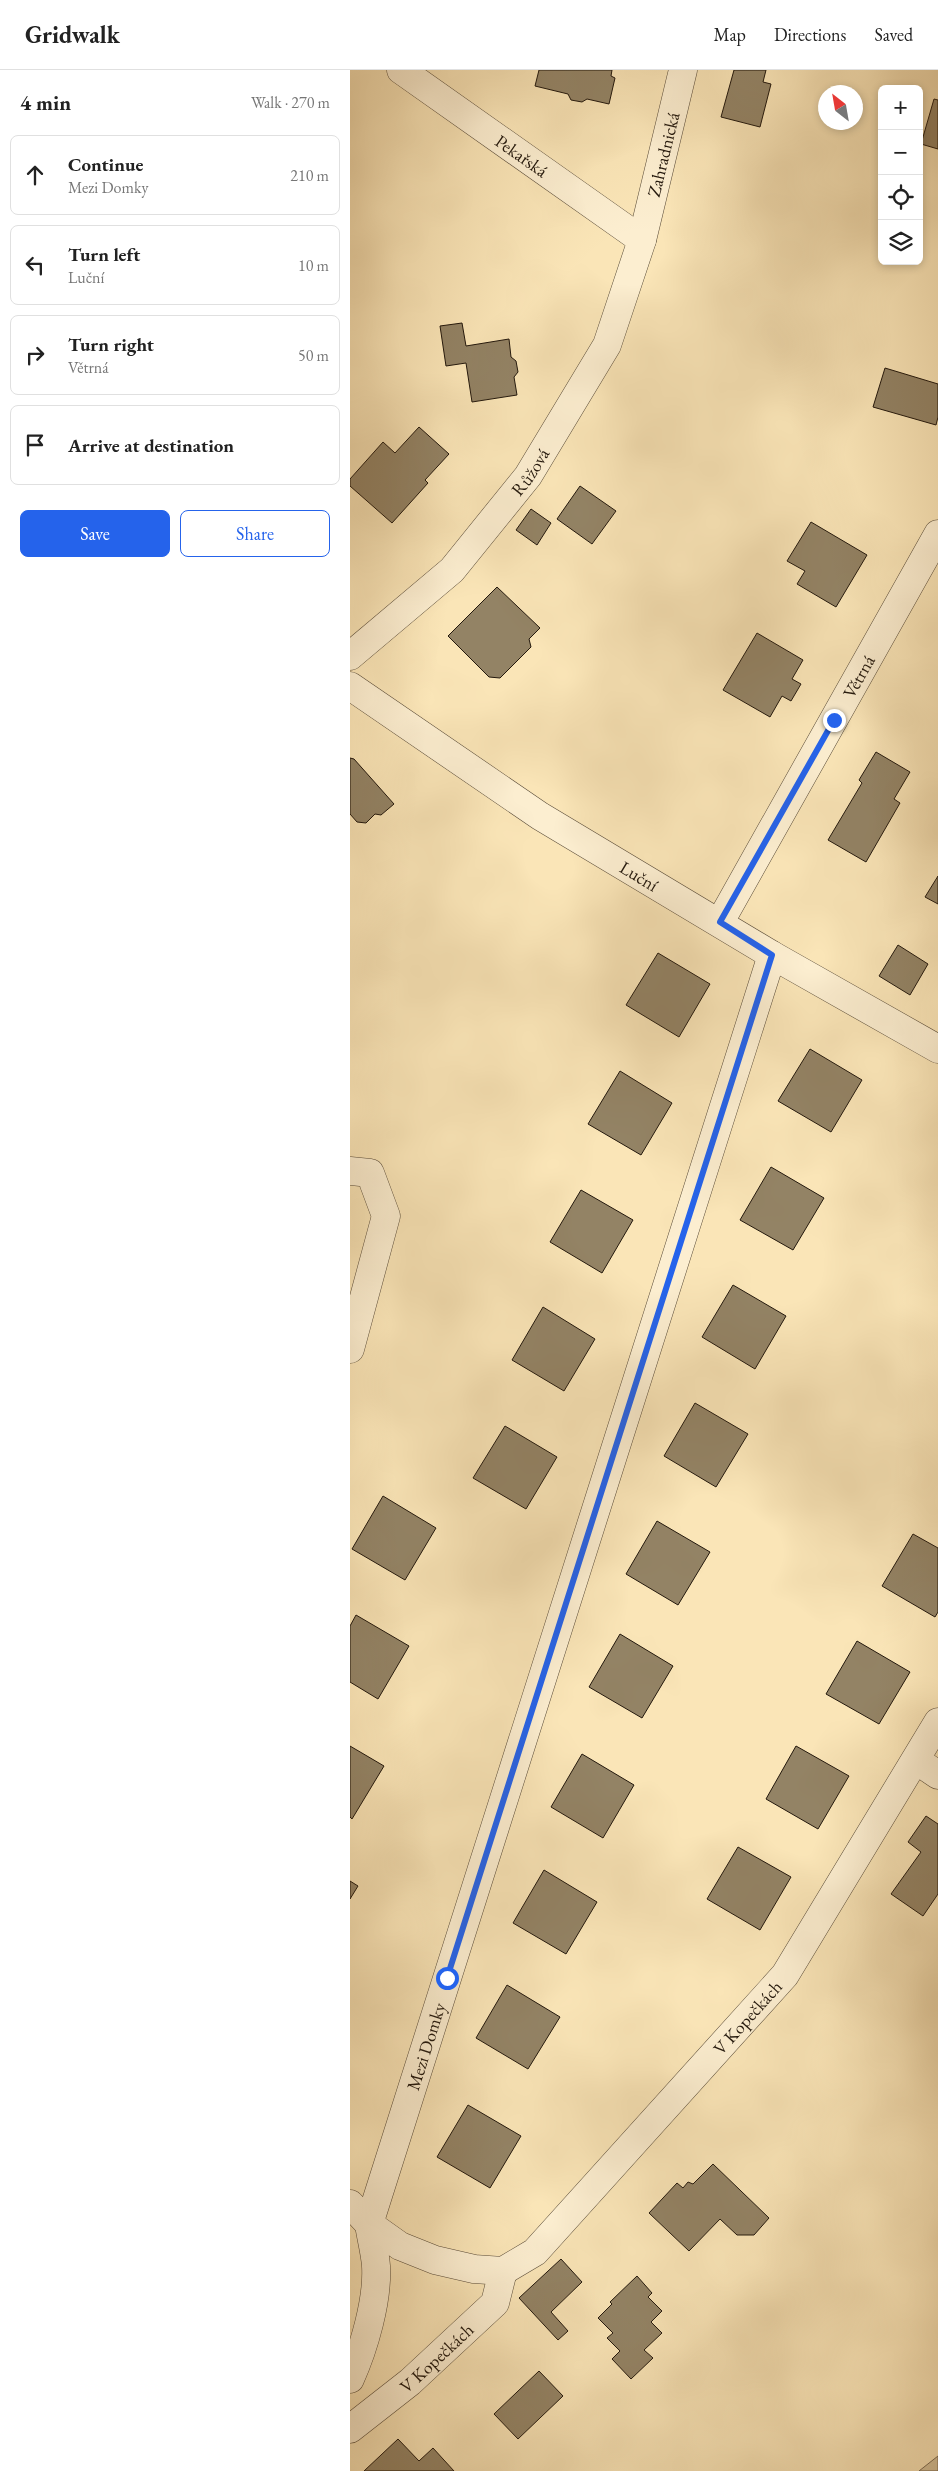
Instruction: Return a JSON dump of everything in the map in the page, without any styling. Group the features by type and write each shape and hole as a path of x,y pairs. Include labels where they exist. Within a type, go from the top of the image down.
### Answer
{"street":[{"name":"Pekařská","path":"401,70 642,240"},
{"name":"Zahradnická","path":"642,240 683,70"},
{"name":"Růžová","path":"350,656 452,570 528,476 608,346 642,240"},
{"name":"Větrná","path":"720,922 938,534"},
{"name":"Luční","path":"350,686 540,816 720,922 772,955 938,1050"},
{"name":"Mezi Domky","path":"369,2224 772,955"},
{"path":"350,1349 386,1216 360,1172"},
{"name":"V Kopečkách","path":"350,2429 410,2382 495,2304 503,2271 535,2252 785,1975 938,1722"},
{"path":"916,1760 938,1775"},
{"path":"350,2204 369,2224 400,2246 435,2260 474,2270 503,2271"},
{"path":"350,2379 356,2365 373,2304 376,2267 369,2224"}],"shaded area":[{"path":"938,2456 938,2471 919,2471"}],"building":[{"path":"539,70 612,70 611,76 615,78 609,104 587,99 582,102 571,100 568,94 535,86"},
{"path":"734,70 766,70 763,82 771,84 760,127 721,117"},
{"path":"934,99 938,100 938,149 923,145 923,137"},
{"path":"462,323 466,346 509,339 511,357 516,361 518,372 514,377 517,395 472,402 466,363 446,366 440,326"},
{"path":"885,368 938,384 938,417 936,425 873,407"},
{"path":"419,427 449,454 425,480 428,483 392,523 350,486 350,479 383,442 395,453"},
{"path":"580,486 616,511 592,544 557,519"},
{"path":"531,509 551,523 537,545 516,530"},
{"path":"811,522 867,555 836,607 797,584 805,571 787,561"},
{"path":"497,587 540,628 529,639 531,647 500,678 489,677 448,636"},
{"path":"757,633 803,660 792,679 801,684 791,701 782,696 770,717 723,690"},
{"path":"876,752 910,772 894,799 900,803 866,862 828,840 862,783 859,780"},
{"path":"350,758 354,759 394,804 381,815 375,814 366,823 357,822 350,814"},
{"path":"938,876 938,904 925,897"},
{"path":"898,945 928,964 910,995 879,976"},
{"path":"658,953 710,984 679,1037 626,1005"},
{"path":"810,1049 862,1080 831,1132 778,1101"},
{"path":"620,1071 672,1103 641,1155 588,1124"},
{"path":"771,1167 824,1198 793,1250 740,1220"},
{"path":"581,1190 633,1220 602,1273 550,1242"},
{"path":"733,1285 786,1316 755,1369 702,1337"},
{"path":"543,1307 595,1339 564,1391 512,1360"},
{"path":"695,1403 748,1434 716,1487 664,1456"},
{"path":"505,1426 557,1457 526,1509 473,1478"},
{"path":"383,1496 436,1528 405,1580 352,1549"},
{"path":"657,1521 710,1552 678,1605 626,1574"},
{"path":"913,1534 938,1548 938,1612 935,1617 882,1586"},
{"path":"356,1615 409,1646 378,1699 350,1682 350,1626"},
{"path":"620,1634 673,1666 642,1718 589,1687"},
{"path":"857,1641 910,1672 879,1724 826,1694"},
{"path":"350,1746 384,1766 352,1819 350,1817"},
{"path":"796,1746 849,1776 818,1829 766,1799"},
{"path":"582,1754 634,1785 603,1838 551,1807"},
{"path":"926,1816 938,1824 938,1894 923,1916 891,1894 921,1852 908,1842"},
{"path":"738,1847 791,1877 760,1930 707,1899"},
{"path":"544,1870 597,1902 566,1954 513,1923"},
{"path":"350,1881 358,1886 350,1899"},
{"path":"507,1985 560,2017 528,2069 476,2038"},
{"path":"468,2105 521,2136 490,2188 437,2157"},
{"path":"713,2164 769,2218 754,2235 737,2235 720,2219 689,2251 649,2213 677,2183 683,2188 688,2182 693,2184"},
{"path":"561,2259 582,2282 551,2312 568,2331 558,2340 519,2298"},
{"path":"637,2276 652,2293 648,2297 662,2311 651,2322 662,2333 644,2350 653,2358 631,2379 612,2359 620,2351 607,2338 613,2333 598,2318 612,2304 610,2302"},
{"path":"539,2371 563,2396 518,2439 494,2414"},
{"path":"398,2439 419,2461 433,2448 454,2471 364,2471"}],"route":[{"path":"447,1978 772,955 720,922 834,720"}]}
